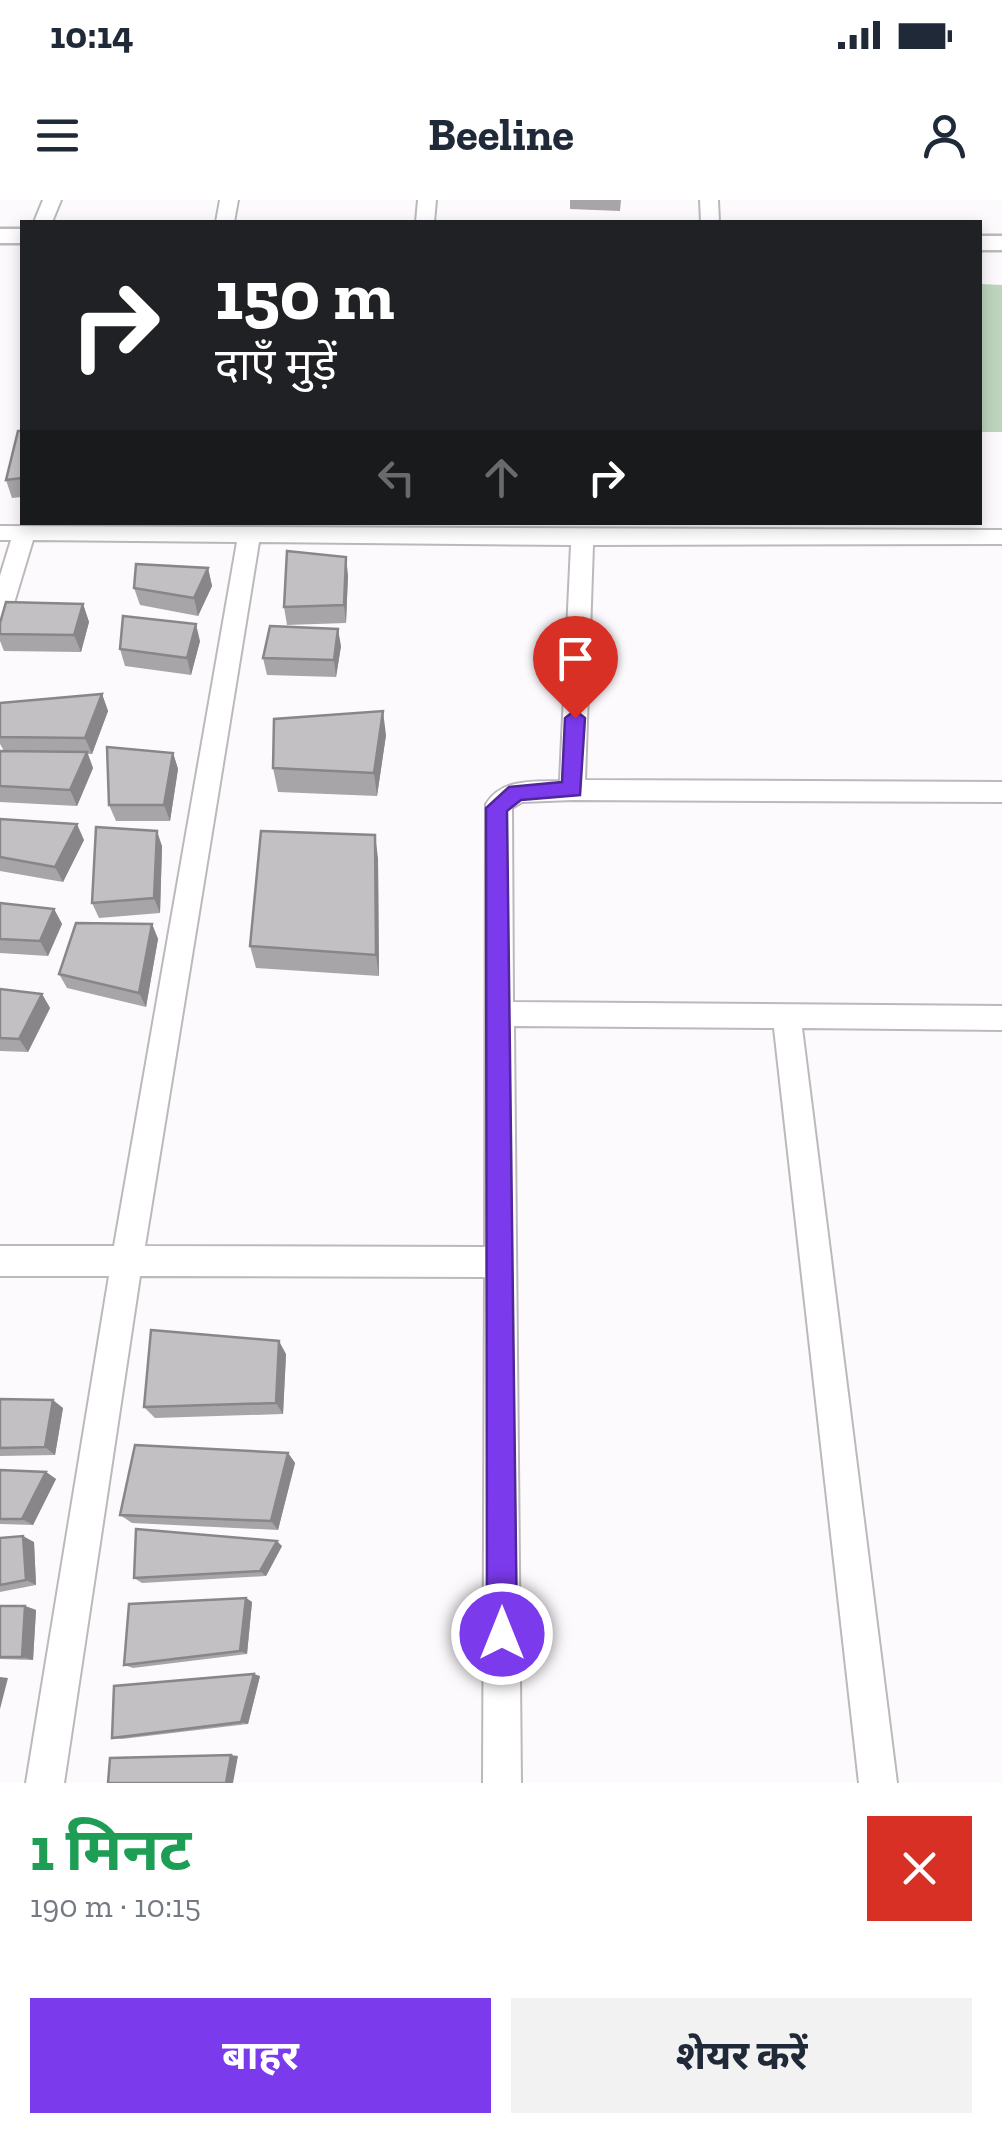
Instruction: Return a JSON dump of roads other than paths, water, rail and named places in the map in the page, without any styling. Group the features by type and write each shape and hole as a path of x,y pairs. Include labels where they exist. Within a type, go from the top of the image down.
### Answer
{"street":[{"path":"0,533 582,538 1002,536"},
{"path":"0,613 24,533"},
{"path":"46,1783 127,1260 248,536"},
{"path":"572,790 582,538"},
{"path":"502,1783 497,808 517,792 572,790 1000,801"},
{"path":"500,1014 1002,1018"},
{"path":"787,1016 878,1783"},
{"path":"0,1262 501,1262"}]}
